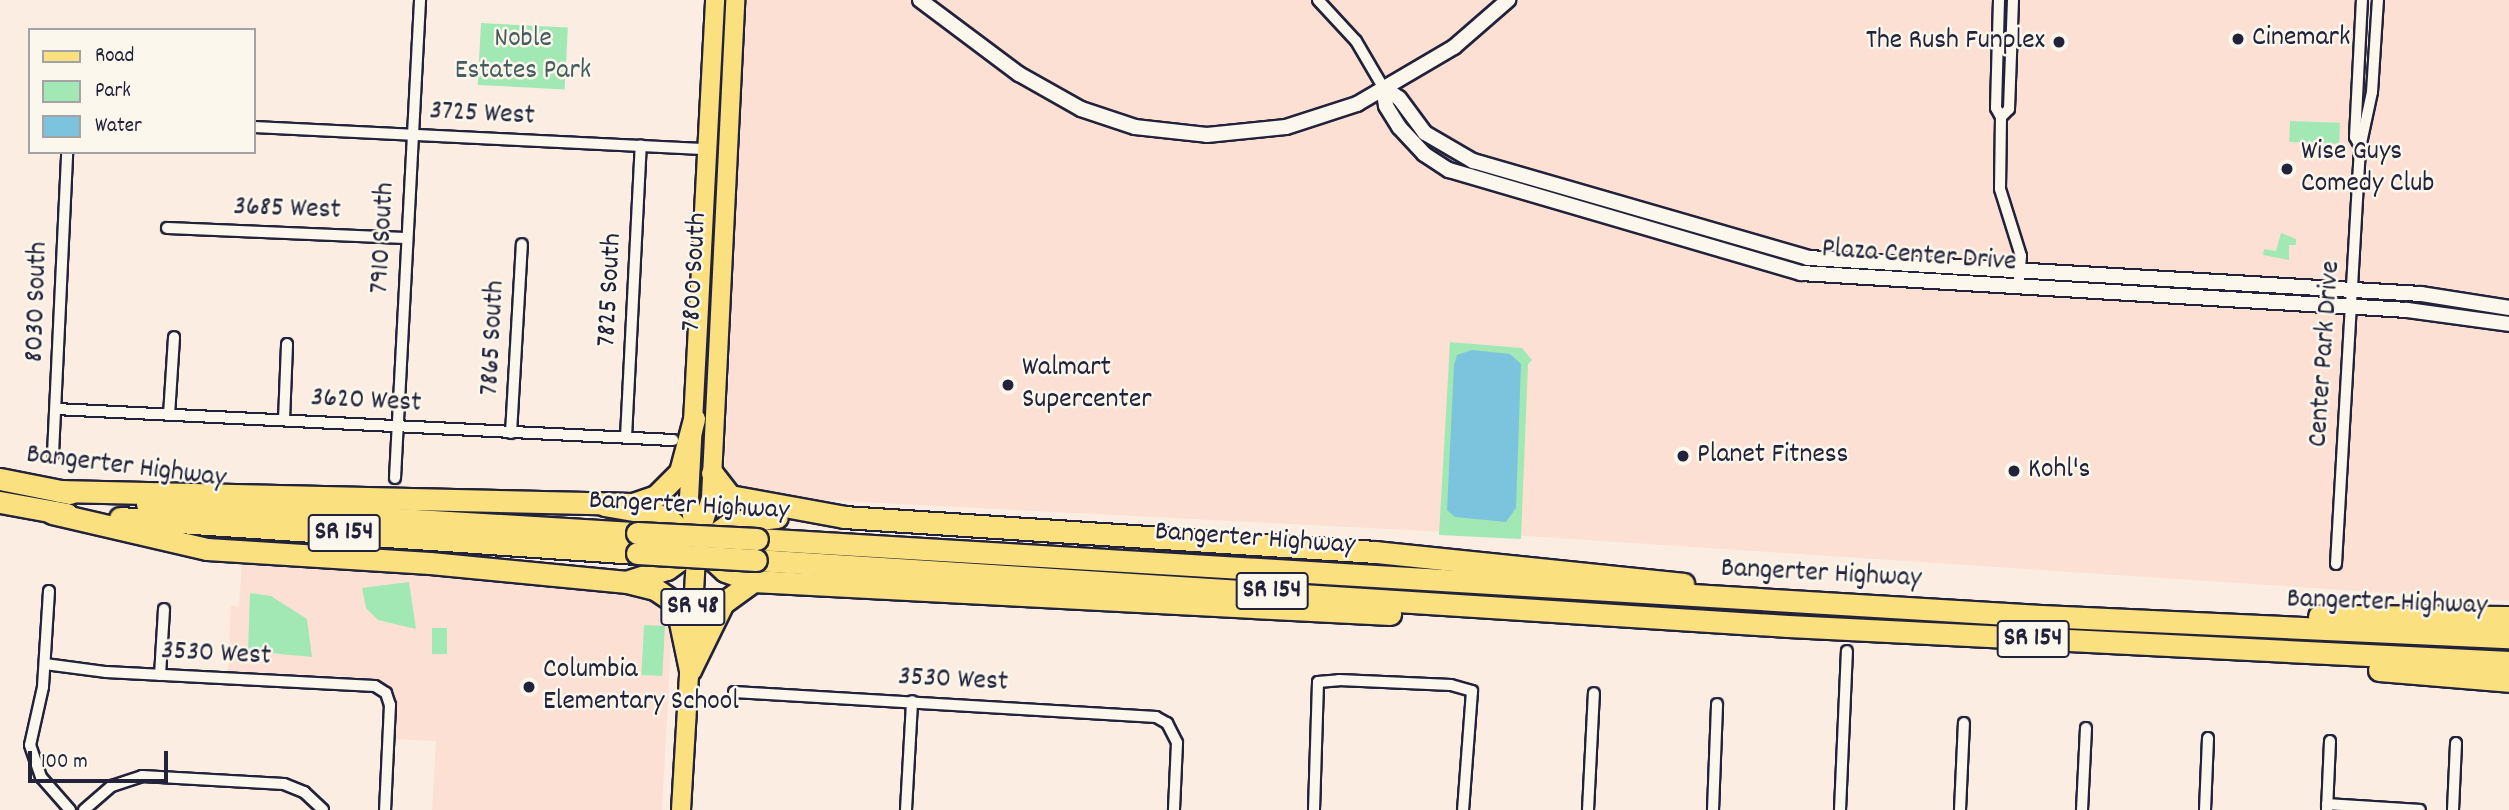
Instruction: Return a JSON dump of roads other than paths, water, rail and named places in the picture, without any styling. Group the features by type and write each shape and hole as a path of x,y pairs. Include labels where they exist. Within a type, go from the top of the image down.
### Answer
{"highway":[{"path":"59,491 633,504 656,496 670,485 680,472 694,419"},
{"path":"712,473 730,496 844,517"},
{"name":"Bangerter Highway","path":"0,479 59,491 187,508 637,543"},
{"name":"Bangerter Highway","path":"0,502 52,513 1737,598 2040,616 2509,637"},
{"path":"604,505 656,514 697,544 725,571 753,582 1438,616 1584,612"},
{"path":"52,513 207,549 430,563 627,582 660,590 676,603 690,670"},
{"path":"627,582 667,569 697,544 742,518 844,517 1501,562 1636,575 1737,598"},
{"name":"Bangerter Highway","path":"756,549 1584,612 2277,653 2509,662"},
{"path":"690,670 723,603 753,582"},
{"path":"2040,616 2125,610 2242,616 2509,617"},
{"path":"2277,653 2386,671 2509,681"}],"main road":[{"name":"7800 South","path":"697,544 689,498 715,0"},
{"name":"7800 South","path":"681,810 697,544 710,498 712,473 735,0"}],"street":[{"name":"7910 South","path":"395,478 420,0"},
{"path":"920,0 1047,92 1101,117 1158,131 1207,135 1286,127 1357,104 1454,47 1508,0"},
{"name":"Plaza Center Drive","path":"1318,0 1356,41 1383,87 1443,147 1515,174 1808,258 2421,294 2509,308"},
{"path":"1999,0 1996,108 2001,117 2000,189 2021,256 2018,288"},
{"path":"2001,117 2009,109 2013,0"},
{"name":"Center Park Drive","path":"2360,146 2355,137 2362,0"},
{"name":"Center Park Drive","path":"2336,564 2360,146 2372,92 2378,0"},
{"name":"Plaza Center Drive","path":"1383,87 1387,106 1410,141 1437,163 1467,178 1801,273 2438,312 2509,324"},
{"name":"3725 West","path":"256,127 707,149"},
{"name":"7825 South","path":"626,437 641,145"},
{"name":"8030 South","path":"53,454 67,154"},
{"name":"3685 West","path":"167,228 406,238"},
{"name":"7865 South","path":"511,433 522,244"},
{"path":"169,415 174,337"},
{"path":"284,420 288,344"},
{"name":"3620 West","path":"57,408 673,440"},
{"path":"49,590 45,664 31,753 41,777 70,810"},
{"path":"160,675 164,609"},
{"path":"1840,810 1847,651"},
{"name":"3530 West","path":"45,664 160,675 367,684 383,690 390,705 385,810"},
{"path":"1314,810 1318,682 1451,685 1472,691 1463,810"},
{"name":"3530 West","path":"734,692 1143,715 1167,723 1177,743 1174,810"},
{"path":"1588,810 1594,693"},
{"path":"906,810 912,701"},
{"path":"1713,810 1717,704"},
{"path":"1960,810 1964,723"},
{"path":"2082,810 2086,728"},
{"path":"2205,810 2208,738"},
{"path":"2330,741 2327,807 2420,810"},
{"path":"2453,810 2456,743"},
{"path":"84,810 112,786 142,776 284,784 303,792 323,810"}],"water":[{"path":"1472,350 1510,354 1521,364 1516,508 1506,522 1455,517 1447,510 1454,365 1457,355"}],"place":[{"name":"Cinemark","path":"2238,39"},
{"name":"The Rush Funplex","path":"2059,42"},
{"name":"Wise Guys Comedy Club","path":"2287,169"},
{"name":"Walmart Supercenter","path":"1008,385"},
{"name":"Planet Fitness","path":"1683,456"},
{"name":"Kohl's","path":"2014,471"},
{"name":"Columbia Elementary School","path":"529,687"}],"park label":[{"name":"Noble Estates Park","path":"523,56"}]}
